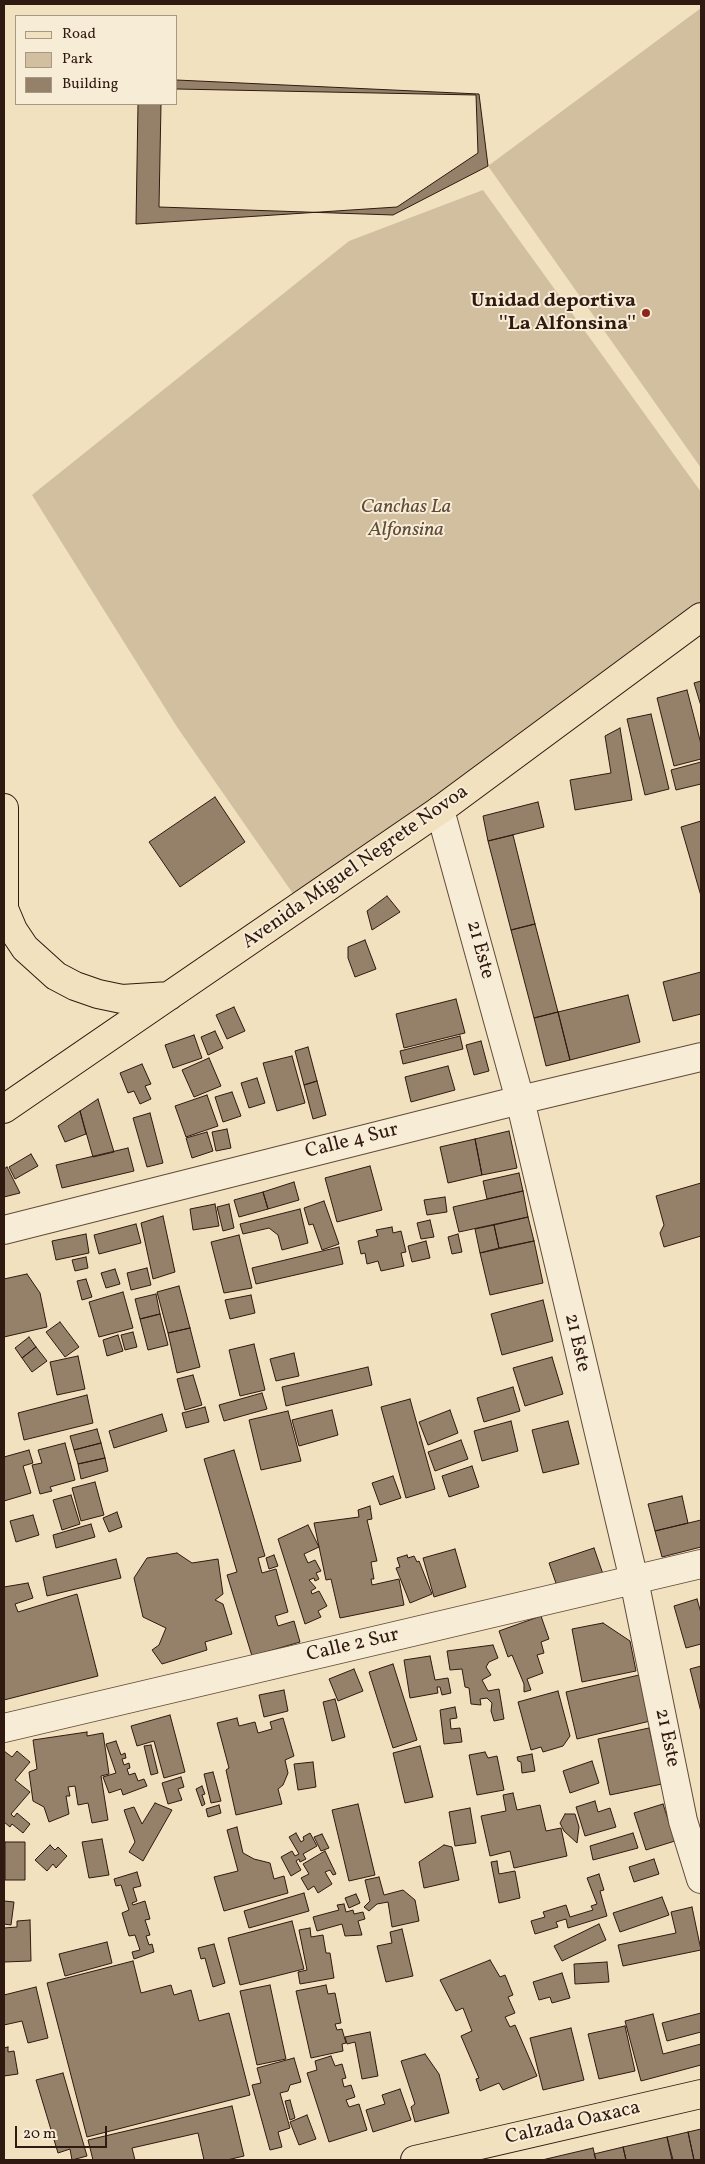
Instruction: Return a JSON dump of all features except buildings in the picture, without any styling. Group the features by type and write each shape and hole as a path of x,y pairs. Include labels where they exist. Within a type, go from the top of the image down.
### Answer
{"main road":[{"name":"Avenida Miguel Negrete Novoa","path":"4,1109 440,810 701,617"},
{"path":"4,808 4,916 30,953 56,976 75,986 98,994 122,999 171,996"},
{"name":"Calzada Oaxaca","path":"415,2160 701,2094"}],"street":[{"name":"21 Este","path":"440,810 520,1100 634,1580 683,1821 701,1879"},
{"name":"Calle 4 Sur","path":"4,1230 520,1100 701,1057"},
{"name":"Calle 2 Sur","path":"4,1728 701,1564"}],"green space":[{"name":"Unidad deportiva ''La Alfonsina''","path":"701,8 701,468 488,166"},
{"name":"Canchas La Alfonsina","path":"483,190 701,492 701,628 296,898 177,727 32,495 349,241"}],"place":[{"name":"Unidad deportiva ''La Alfonsina''","path":"646,313"}]}
